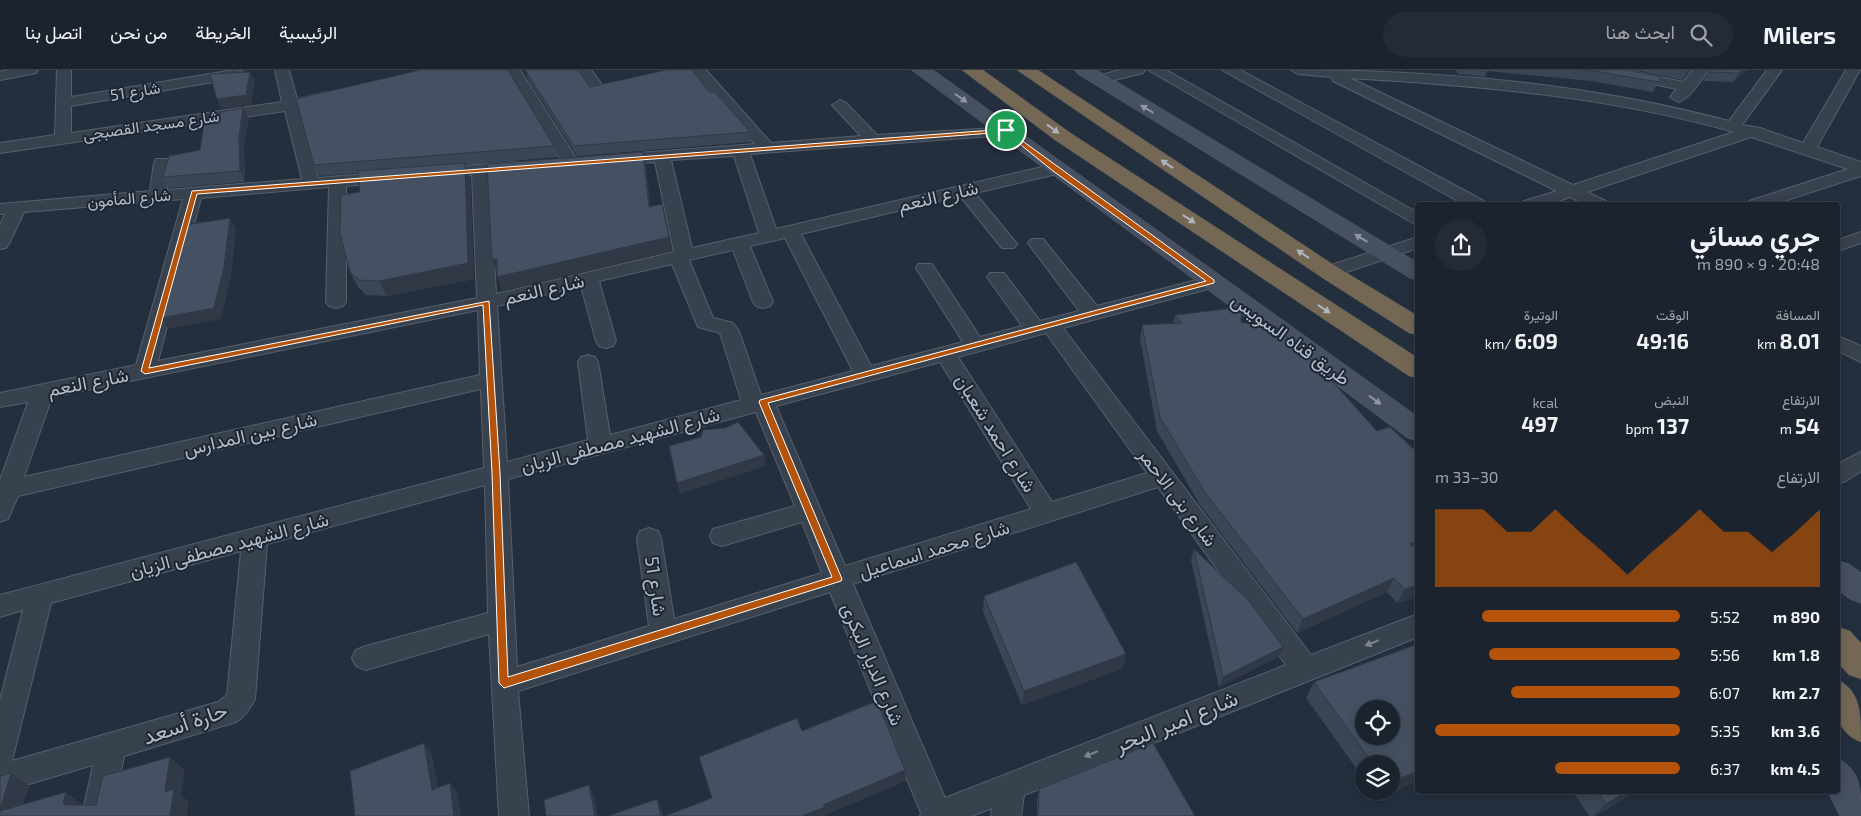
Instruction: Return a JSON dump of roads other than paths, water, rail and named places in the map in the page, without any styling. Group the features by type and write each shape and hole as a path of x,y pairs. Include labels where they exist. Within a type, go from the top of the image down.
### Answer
{"highway":[{"path":"971,70 1062,136 1415,368"},
{"path":"1026,70 1329,272 1415,325"},
{"path":"1840,643 1861,666"},
{"path":"1840,698 1861,726"}],"street":[{"path":"0,76 31,70"},
{"path":"63,138 64,70"},
{"path":"282,70 311,183"},
{"path":"513,70 564,164 1006,130"},
{"path":"584,70 598,90"},
{"path":"698,70 767,148"},
{"name":"طريق قناه السويس","path":"921,70 1415,429"},
{"path":"1091,75 1138,70"},
{"path":"1155,70 1415,219"},
{"path":"1229,70 1472,202"},
{"path":"1299,70 1427,75 1579,94 1665,110 1754,131 1861,169"},
{"path":"1491,70 1498,85"},
{"path":"1605,70 1628,72 1688,87"},
{"path":"1665,110 1688,87 1701,70"},
{"path":"1733,126 1775,70"},
{"path":"1808,149 1853,70"},
{"path":"1327,72 1593,202"},
{"name":"شارع 51","path":"64,102 237,74"},
{"path":"1091,75 1415,271"},
{"name":"شارع مسجد القصبجى","path":"0,148 292,105 338,94"},
{"path":"840,105 873,140"},
{"path":"1539,202 1754,131"},
{"path":"740,150 769,236"},
{"path":"662,156 681,256"},
{"path":"158,196 162,163"},
{"path":"424,174 532,166"},
{"name":"شارع النعم","path":"0,400 486,302 1055,169"},
{"path":"1764,202 1861,169"},
{"path":"480,170 496,473 504,683 514,816"},
{"name":"شارع المأمون","path":"9,209 194,192 405,176"},
{"path":"336,302 338,181"},
{"path":"964,190 1008,244"},
{"path":"145,371 194,192"},
{"path":"0,244 9,209"},
{"path":"791,231 866,374"},
{"path":"1840,245 1861,238"},
{"path":"740,243 764,302"},
{"path":"1037,243 1092,314"},
{"path":"1329,272 1415,243"},
{"name":"شارع الديار البكرى","path":"681,256 705,322 726,328 729,331 758,403 809,511 936,816"},
{"path":"925,268 975,345"},
{"name":"شارع بنى الاحمر","path":"997,276 1043,327 1163,477 1306,670"},
{"path":"589,279 606,341"},
{"name":"شارع الشهيد مصطفى الزيان","path":"0,606 1212,282"},
{"path":"1840,344 1861,355"},
{"name":"شارع احمد شعبان","path":"945,353 1046,514"},
{"path":"588,362 600,445"},
{"name":"شارع بين المدارس","path":"8,489 491,380"},
{"path":"0,513 43,391"},
{"path":"1840,474 1861,460"},
{"name":"شارع محمد اسماعيل","path":"504,683 1163,477"},
{"path":"722,536 809,511"},
{"name":"حارة أسعد","path":"0,771 12,775 226,713 239,704 241,699 255,538"},
{"name":"شارع 51","path":"649,538 663,633"},
{"path":"1840,574 1861,590"},
{"path":"0,756 40,595"},
{"path":"366,658 501,620"},
{"name":"شارع امير البحر","path":"936,816 1415,626"},
{"path":"97,816 111,747"},
{"path":"1840,780 1860,816"},
{"path":"1006,816 1011,786"}]}
